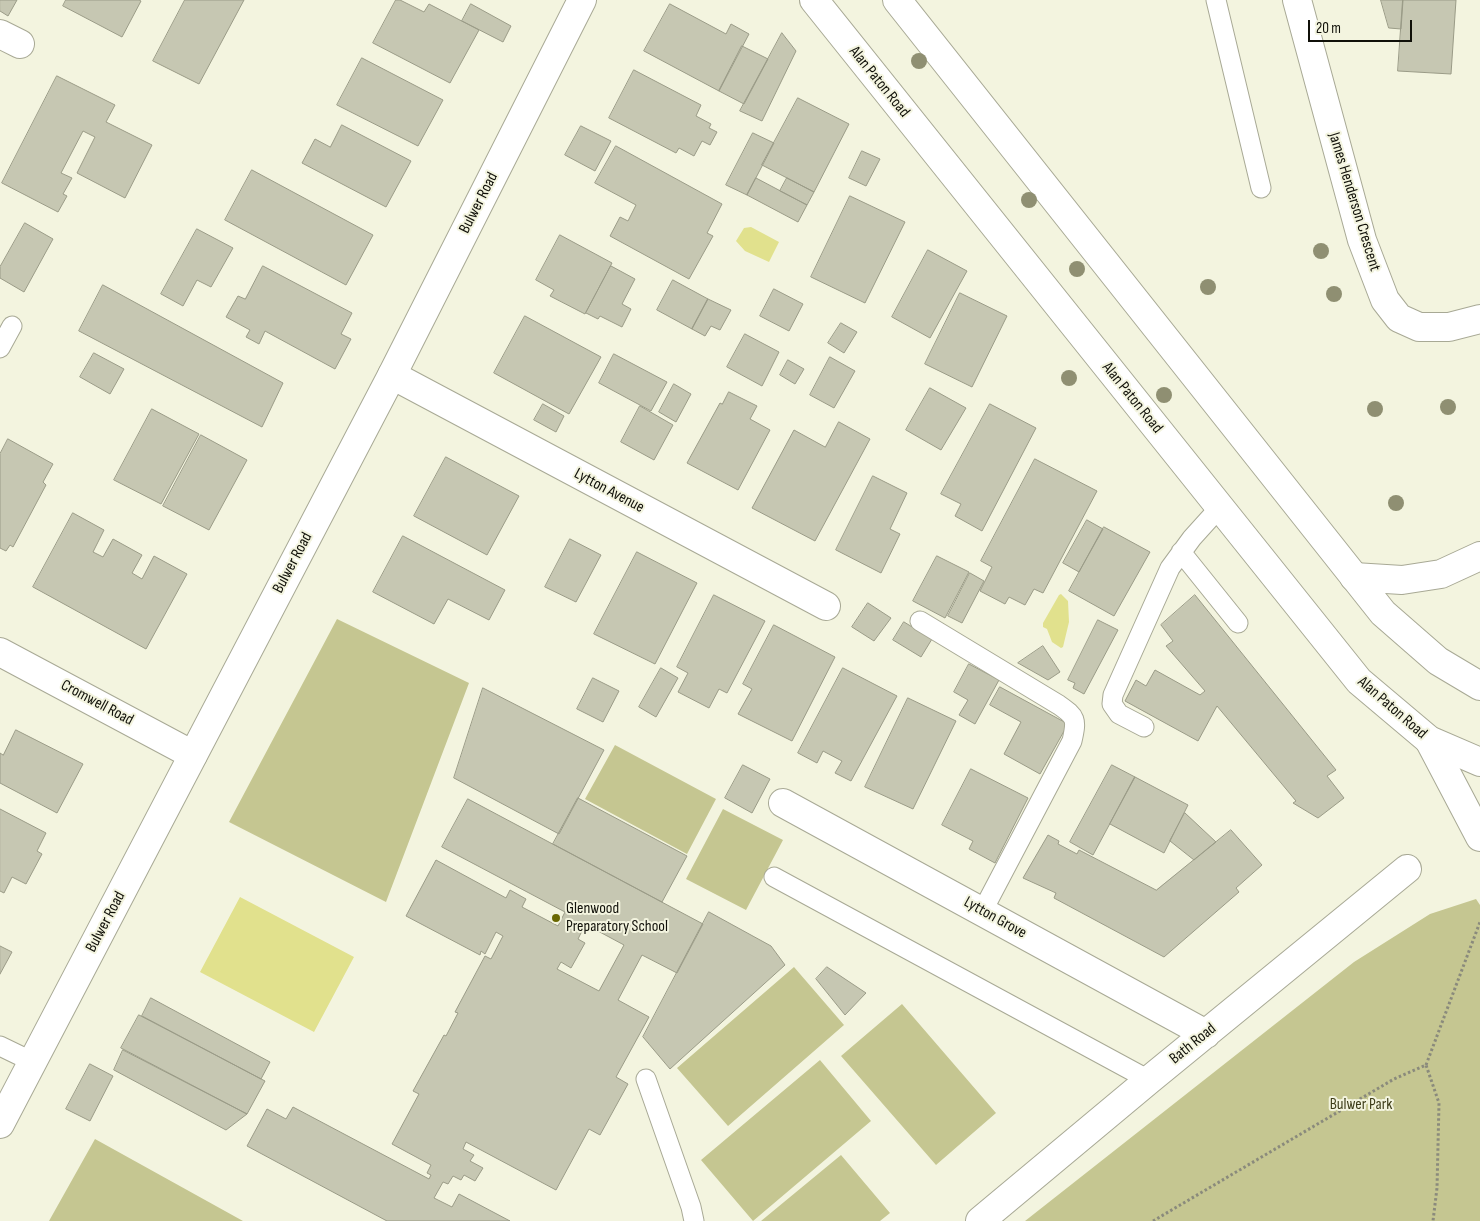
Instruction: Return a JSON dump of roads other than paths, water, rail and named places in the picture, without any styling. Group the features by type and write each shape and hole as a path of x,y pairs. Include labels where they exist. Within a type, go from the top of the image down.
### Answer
{"street":[{"name":"Bulwer Road","path":"0,1124 392,376 582,0"},
{"name":"Alan Paton Road","path":"814,0 1359,681 1429,740 1480,762"},
{"path":"897,0 1384,613 1438,662 1480,686"},
{"name":"James Henderson Crescent","path":"1297,0 1362,240 1385,300 1399,318 1419,326 1449,327 1480,319"},
{"name":"Lytton Avenue","path":"392,376 826,606"},
{"path":"1354,577 1402,580 1441,574 1480,556"},
{"name":"Cromwell Road","path":"0,652 193,755"},
{"path":"1429,740 1480,837"},
{"name":"Lytton Grove","path":"783,802 1206,1034"},
{"name":"Bath Road","path":"980,1221 1406,869"}],"lane":[{"path":"1216,0 1261,188"},
{"path":"0,348 12,326"},
{"path":"1144,727 1119,714 1112,704 1113,695 1170,568 1192,538 1220,507"},
{"path":"1181,552 1238,623"},
{"path":"920,621 1059,705 1072,714 1075,723 1072,740 982,912"},
{"path":"774,876 1149,1080"},
{"path":"0,1046 33,1062"},
{"path":"646,1079 694,1221"}],"place":[{"name":"Glenwood Preparatory School","path":"556,918"}],"park label":[{"name":"Bulwer Park","path":"1361,1105"}]}
